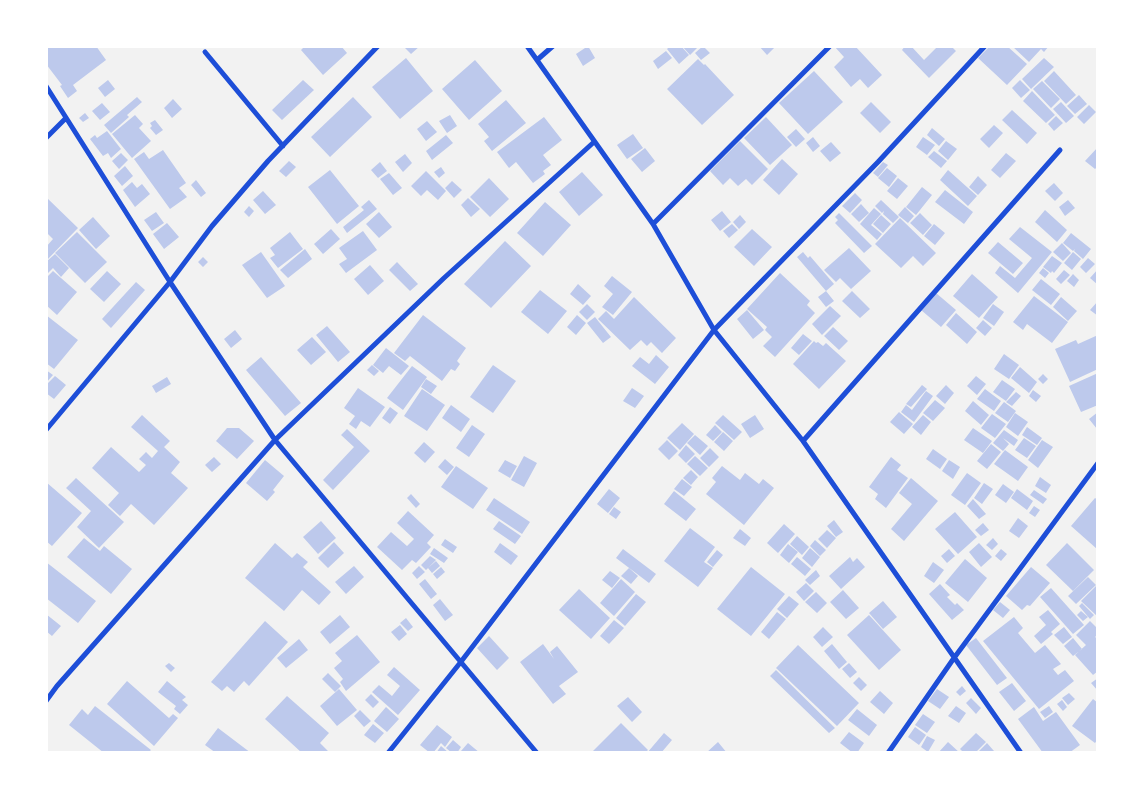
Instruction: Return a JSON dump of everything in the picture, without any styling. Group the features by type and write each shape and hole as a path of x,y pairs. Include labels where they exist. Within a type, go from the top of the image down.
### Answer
{"street":[{"path":"46,430 170,282 212,226 283,146 378,46"},
{"path":"527,46 653,224 714,330 803,441 1021,753"},
{"path":"536,60 553,46"},
{"path":"653,224 830,46"},
{"path":"388,753 714,330 878,162 985,46"},
{"path":"205,52 283,146"},
{"path":"46,86 170,282 275,440 537,753"},
{"path":"46,138 66,118"},
{"path":"46,701 57,686 275,440 444,278 594,142"},
{"path":"803,441 1060,150"},
{"path":"888,753 954,658 1098,463"}],"building":[{"path":"46,46 96,46 106,60 73,85 77,91 68,98 60,86 62,85 46,64"},
{"path":"305,46 341,46 347,53 323,75 301,50"},
{"path":"403,46 420,46 411,54"},
{"path":"588,46 595,58 583,66 576,54"},
{"path":"670,46 681,46 689,55 679,64 667,49"},
{"path":"682,46 699,46 690,55"},
{"path":"703,46 710,53 701,60 695,53"},
{"path":"759,46 776,46 767,55"},
{"path":"834,46 855,46 882,75 868,88 860,79 851,87 834,67 844,57"},
{"path":"905,46 911,46 924,60 938,46 951,46 956,51 929,78 902,50"},
{"path":"990,46 1007,46 1027,64 1007,85 978,58"},
{"path":"1012,46 1049,46 1044,52 1041,49 1029,62"},
{"path":"666,51 672,58 658,69 653,61"},
{"path":"406,58 433,91 400,119 372,87"},
{"path":"1044,58 1054,67 1031,89 1022,79"},
{"path":"698,59 734,95 702,125 667,89"},
{"path":"475,60 502,91 469,120 442,89"},
{"path":"814,71 843,102 808,134 779,103"},
{"path":"1054,71 1076,95 1066,104 1044,81"},
{"path":"108,80 115,89 105,97 98,88"},
{"path":"303,80 314,90 282,120 272,110"},
{"path":"1020,80 1030,90 1021,98 1012,88"},
{"path":"1042,81 1060,99 1051,108 1033,89"},
{"path":"1032,91 1055,115 1046,123 1023,101"},
{"path":"1079,95 1087,104 1075,114 1067,106"},
{"path":"137,97 142,102 111,133 104,125"},
{"path":"353,97 372,117 330,157 311,137"},
{"path":"173,99 182,109 172,118 164,108"},
{"path":"506,100 526,123 492,151 484,141 489,137 478,124"},
{"path":"871,102 891,122 880,133 860,113"},
{"path":"1061,102 1074,116 1066,123 1053,109"},
{"path":"102,103 110,112 100,120 92,111"},
{"path":"1089,105 1096,112 1084,124 1077,117"},
{"path":"1012,110 1037,133 1027,144 1002,120"},
{"path":"85,113 89,118 83,122 79,118"},
{"path":"135,115 143,124 139,128 151,141 132,158 112,134"},
{"path":"450,115 457,126 447,133 439,121"},
{"path":"1056,116 1063,123 1054,131 1048,124"},
{"path":"544,117 562,140 543,155 551,165 543,171 545,174 533,183 516,162 509,168 497,152"},
{"path":"766,117 792,145 770,165 744,138"},
{"path":"155,120 163,130 156,135 150,128 152,126 150,123"},
{"path":"427,121 437,132 426,141 417,129"},
{"path":"994,125 1003,133 989,148 980,139"},
{"path":"932,128 945,139 939,146 927,135"},
{"path":"796,129 805,139 796,147 787,137"},
{"path":"107,131 121,149 111,158 108,153 103,156 90,139 95,135 97,138"},
{"path":"633,134 643,148 627,159 617,145"},
{"path":"446,135 453,143 432,160 426,151"},
{"path":"813,137 820,146 813,152 806,143"},
{"path":"923,137 935,145 927,155 916,147"},
{"path":"740,141 768,169 752,185 746,179 738,186 730,178 723,185 710,171"},
{"path":"946,141 957,149 948,160 938,151"},
{"path":"831,142 841,153 830,162 820,151"},
{"path":"1098,147 1098,166 1095,169 1085,161"},
{"path":"645,148 655,161 642,172 631,159"},
{"path":"163,150 186,183 179,188 187,197 170,209 134,159 144,152 149,159"},
{"path":"934,151 947,161 941,168 928,157"},
{"path":"121,153 128,160 119,169 112,161"},
{"path":"1006,153 1016,161 1000,178 991,170"},
{"path":"405,154 412,163 403,172 395,162"},
{"path":"782,159 798,174 779,195 763,180"},
{"path":"289,161 296,167 286,177 279,171"},
{"path":"380,162 387,171 378,178 371,170"},
{"path":"883,162 888,165 878,177 873,173"},
{"path":"125,166 133,176 122,186 114,176"},
{"path":"441,167 445,173 439,178 434,172"},
{"path":"887,168 897,176 889,187 878,178"},
{"path":"330,170 359,206 337,224 308,187"},
{"path":"948,170 977,196 968,206 940,180"},
{"path":"426,171 446,191 438,200 427,190 421,196 411,186"},
{"path":"582,172 603,195 579,216 559,192"},
{"path":"389,173 402,188 393,195 380,179"},
{"path":"978,176 987,185 978,195 969,187"},
{"path":"489,178 509,199 490,217 470,197"},
{"path":"898,178 908,186 897,199 887,191"},
{"path":"196,180 206,193 201,197 191,185"},
{"path":"452,181 462,190 454,198 445,188"},
{"path":"132,182 137,188 142,184 150,194 135,207 123,190"},
{"path":"1054,183 1063,193 1055,201 1045,191"},
{"path":"922,187 932,195 916,215 906,207"},
{"path":"945,190 973,212 964,224 935,202"},
{"path":"263,191 276,205 265,214 253,200"},
{"path":"855,193 862,200 850,213 842,206"},
{"path":"46,197 78,228 46,261 46,247 53,239 46,232"},
{"path":"468,198 480,209 471,217 461,205"},
{"path":"369,200 377,209 347,233 343,227 364,210 361,207"},
{"path":"881,200 899,217 893,223 883,214 884,211 882,213 875,206"},
{"path":"1068,200 1075,208 1065,216 1059,207"},
{"path":"545,202 571,225 543,256 517,233"},
{"path":"861,204 869,213 859,222 851,214"},
{"path":"249,206 254,211 249,217 244,212"},
{"path":"905,207 914,216 908,223 898,215"},
{"path":"874,208 881,214 871,225 882,234 877,240 860,224"},
{"path":"1045,210 1067,230 1057,242 1035,222"},
{"path":"722,211 731,222 720,231 711,220"},
{"path":"156,212 164,223 152,231 144,220"},
{"path":"379,212 392,227 379,238 366,224"},
{"path":"839,213 872,246 864,253 835,223 838,220 835,217"},
{"path":"920,213 932,225 923,235 910,223"},
{"path":"740,215 746,222 739,229 733,222"},
{"path":"881,215 891,224 883,233 873,224"},
{"path":"93,217 110,236 96,249 79,230"},
{"path":"900,218 936,253 923,266 913,256 901,268 875,244"},
{"path":"167,223 179,237 164,249 153,234"},
{"path":"732,224 738,230 729,238 723,231"},
{"path":"934,224 945,233 935,245 924,236"},
{"path":"1020,227 1052,252 1018,293 995,273 1000,266 1015,278 1032,258 1009,239"},
{"path":"331,229 340,239 323,254 314,244"},
{"path":"752,229 772,247 754,266 734,247"},
{"path":"363,231 377,250 346,273 339,264 347,259 339,248"},
{"path":"77,232 107,262 85,283 55,253"},
{"path":"290,232 303,249 278,268 270,258 275,255 270,248"},
{"path":"1071,233 1091,249 1083,259 1074,251 1075,249 1073,251 1063,243"},
{"path":"505,241 531,266 491,308 464,284"},
{"path":"998,242 1023,263 1013,274 988,253"},
{"path":"1062,243 1071,253 1063,261 1053,252"},
{"path":"849,248 871,271 851,289 840,278 836,282 824,270"},
{"path":"305,249 312,259 288,278 280,270"},
{"path":"261,252 285,286 267,298 242,265"},
{"path":"803,252 808,258 810,256 834,284 826,291 797,257"},
{"path":"1073,252 1081,259 1072,270 1064,263"},
{"path":"55,254 69,268 61,277 53,268 46,275 46,262"},
{"path":"1052,256 1062,263 1054,273 1043,267"},
{"path":"203,257 208,262 203,267 198,262"},
{"path":"1088,258 1095,264 1086,273 1080,267"},
{"path":"397,262 418,284 410,291 389,270"},
{"path":"370,265 384,281 368,295 354,279"},
{"path":"1043,268 1049,273 1045,278 1039,273"},
{"path":"1098,269 1098,285 1090,278"},
{"path":"1064,270 1070,275 1061,284 1056,279"},
{"path":"53,271 77,292 57,315 46,305 46,278"},
{"path":"107,271 121,284 104,302 90,289"},
{"path":"780,273 810,301 807,305 815,313 775,357 763,346 772,337 765,330 767,327 747,309"},
{"path":"972,274 998,297 979,318 953,296"},
{"path":"1073,274 1079,280 1074,287 1067,281"},
{"path":"612,276 632,292 613,315 602,307 613,294 604,286"},
{"path":"1041,279 1060,294 1051,305 1032,290"},
{"path":"136,282 145,290 111,328 102,319"},
{"path":"578,284 591,296 583,305 570,294"},
{"path":"540,290 567,311 548,334 521,312"},
{"path":"826,291 834,301 826,307 818,297"},
{"path":"852,291 870,309 860,318 842,301"},
{"path":"936,293 956,310 941,327 921,310"},
{"path":"1034,296 1068,322 1052,343 1027,324 1023,330 1013,322"},
{"path":"634,297 676,338 662,353 651,342 647,346 641,340 630,350 598,319 606,311 614,319"},
{"path":"1061,297 1077,311 1068,321 1053,307"},
{"path":"1098,301 1098,316 1090,310"},
{"path":"587,304 595,312 587,320 579,312"},
{"path":"993,304 1004,312 994,326 983,318"},
{"path":"830,306 841,316 822,335 812,324"},
{"path":"747,310 764,330 753,339 737,319"},
{"path":"956,313 977,332 967,344 946,325"},
{"path":"46,315 78,340 54,369 46,363"},
{"path":"423,315 466,348 457,361 460,364 455,371 451,369 442,381 410,356 405,361 394,353"},
{"path":"577,315 586,323 576,335 567,327"},
{"path":"595,317 611,337 603,343 587,323"},
{"path":"983,320 992,328 985,336 976,328"},
{"path":"327,326 350,352 338,362 316,335"},
{"path":"833,327 848,341 839,350 824,336"},
{"path":"235,330 242,339 231,348 224,339"},
{"path":"803,334 812,341 799,355 791,348"},
{"path":"1098,335 1098,369 1070,382 1055,349 1076,340 1078,344"},
{"path":"312,337 326,352 311,365 297,350"},
{"path":"814,341 823,346 826,343 846,361 819,389 793,364"},
{"path":"386,348 409,366 401,375 389,366 383,373 373,365"},
{"path":"1004,354 1019,365 1009,379 994,369"},
{"path":"656,355 669,367 655,384 632,366 640,357 649,364"},
{"path":"261,357 301,403 285,416 246,370"},
{"path":"372,365 379,371 374,376 367,370"},
{"path":"493,365 516,381 493,413 470,397"},
{"path":"412,366 427,377 403,410 387,398"},
{"path":"1020,367 1037,382 1029,393 1011,378"},
{"path":"46,370 53,375 46,383"},
{"path":"1098,373 1098,405 1081,412 1069,386"},
{"path":"1043,374 1048,379 1043,384 1038,379"},
{"path":"55,376 66,385 54,399 46,393 46,385"},
{"path":"976,376 986,384 977,395 967,386"},
{"path":"167,377 171,384 156,393 152,386"},
{"path":"426,379 437,386 431,394 421,387"},
{"path":"1002,380 1015,389 1006,401 993,392"},
{"path":"922,385 927,389 911,407 906,404"},
{"path":"946,385 954,393 945,404 936,396"},
{"path":"358,388 385,407 370,427 361,421 356,429 349,424 355,416 344,408"},
{"path":"632,388 644,396 635,408 623,401"},
{"path":"422,389 445,405 427,431 404,416"},
{"path":"985,389 1001,401 994,411 977,399"},
{"path":"1033,390 1041,396 1036,402 1029,396"},
{"path":"926,391 933,396 914,422 901,412 906,405 912,410"},
{"path":"1016,392 1021,396 1012,406 1006,402"},
{"path":"935,400 945,408 933,421 923,413"},
{"path":"973,401 989,415 981,425 965,411"},
{"path":"1004,402 1016,411 1008,422 995,413"},
{"path":"451,405 470,419 461,432 442,418"},
{"path":"390,407 398,413 390,424 382,418"},
{"path":"899,412 913,424 904,434 890,422"},
{"path":"1098,412 1098,428 1097,429 1089,419"},
{"path":"1015,413 1028,422 1018,436 1006,427"},
{"path":"992,414 1006,424 995,438 981,428"},
{"path":"142,415 170,441 164,447 180,462 171,473 188,488 154,525 131,504 120,516 108,505 119,493 92,468 111,447 139,472 146,465 139,459 146,452 152,458 158,451 131,427"},
{"path":"723,415 742,432 734,440 715,423"},
{"path":"755,415 764,429 750,438 741,424"},
{"path":"923,415 931,422 921,435 912,427"},
{"path":"682,423 694,434 680,450 667,438"},
{"path":"472,425 485,434 469,457 456,448"},
{"path":"715,425 722,432 713,441 706,435"},
{"path":"1027,427 1042,438 1037,445 1022,435"},
{"path":"227,428 239,428 254,441 237,459 216,441"},
{"path":"973,428 992,441 983,453 964,440"},
{"path":"347,429 370,451 333,490 323,480 354,447 341,435"},
{"path":"1004,430 1018,440 1014,446 1003,438 1009,444 1003,451 993,443"},
{"path":"723,432 733,441 724,451 714,442"},
{"path":"695,435 708,446 700,455 687,443"},
{"path":"1024,438 1036,446 1027,458 1015,450"},
{"path":"667,440 678,451 669,460 658,449"},
{"path":"1042,440 1053,447 1038,468 1028,460"},
{"path":"424,442 435,452 425,463 414,453"},
{"path":"991,444 1001,452 987,469 977,461"},
{"path":"686,445 695,454 686,463 678,455"},
{"path":"710,448 719,457 709,467 700,458"},
{"path":"933,449 947,459 940,469 926,459"},
{"path":"1005,450 1028,467 1018,481 994,464"},
{"path":"524,456 537,463 524,487 511,480"},
{"path":"695,456 708,468 700,476 687,464"},
{"path":"214,457 221,464 212,472 205,465"},
{"path":"891,457 901,465 897,470 908,478 886,508 875,499 878,494 869,487"},
{"path":"445,459 454,467 447,475 438,467"},
{"path":"265,460 284,476 273,490 275,492 267,501 246,483"},
{"path":"505,460 517,466 510,478 498,471"},
{"path":"949,460 960,467 953,479 942,471"},
{"path":"456,466 488,488 473,509 441,487"},
{"path":"722,466 740,480 745,473 759,484 763,479 774,488 744,525 706,494 716,482 712,478"},
{"path":"691,470 698,477 691,485 683,478"},
{"path":"967,473 981,483 965,505 951,495"},
{"path":"1040,477 1051,485 1046,493 1035,486"},
{"path":"76,478 124,522 99,548 77,527 91,511 66,488"},
{"path":"911,478 938,501 904,541 891,529 912,504 899,493"},
{"path":"682,479 692,487 684,496 674,489"},
{"path":"46,482 82,513 52,546 46,541"},
{"path":"984,483 993,489 982,504 974,498"},
{"path":"1003,484 1014,492 1006,503 995,495"},
{"path":"609,489 620,498 608,513 597,504"},
{"path":"1017,489 1033,501 1027,510 1011,498"},
{"path":"1034,490 1047,499 1043,504 1030,495"},
{"path":"674,491 696,509 686,521 664,504"},
{"path":"411,494 420,504 416,508 407,498"},
{"path":"494,498 530,522 522,534 486,510"},
{"path":"1095,498 1098,500 1097,549 1071,526"},
{"path":"973,499 986,514 979,519 967,506"},
{"path":"1034,506 1040,510 1035,517 1029,513"},
{"path":"614,507 621,512 616,519 609,514"},
{"path":"408,511 434,535 427,543 431,547 416,563 412,560 402,570 377,547 391,532 407,546 414,539 397,523"},
{"path":"955,512 977,537 958,554 935,529"},
{"path":"1018,518 1028,526 1019,538 1009,531"},
{"path":"834,520 843,532 836,537 827,526"},
{"path":"321,521 336,538 318,554 303,537"},
{"path":"499,521 521,536 515,544 493,529"},
{"path":"983,523 989,530 981,536 975,530"},
{"path":"784,524 795,534 778,553 767,543"},
{"path":"690,528 715,547 704,562 713,568 698,587 664,561"},
{"path":"740,529 751,538 745,546 733,538"},
{"path":"827,530 836,538 827,548 818,539"},
{"path":"797,536 809,547 802,555 790,544"},
{"path":"84,538 100,551 104,546 132,569 111,594 67,557"},
{"path":"993,538 998,544 992,550 986,545"},
{"path":"445,539 457,547 453,553 441,545"},
{"path":"815,540 826,550 820,556 810,546"},
{"path":"334,542 344,553 328,568 318,558"},
{"path":"275,543 292,558 297,553 308,562 303,567 331,592 319,605 302,590 284,611 245,578"},
{"path":"500,543 518,556 511,565 494,552"},
{"path":"979,543 992,557 981,567 969,552"},
{"path":"1067,543 1094,570 1073,591 1046,565"},
{"path":"788,544 798,552 789,563 780,555"},
{"path":"434,548 448,558 444,563 430,554"},
{"path":"810,548 820,557 812,567 802,558"},
{"path":"623,549 656,574 649,583 616,558"},
{"path":"949,549 955,556 947,563 941,556"},
{"path":"1001,549 1007,554 1001,561 995,556"},
{"path":"717,550 723,555 713,567 707,562"},
{"path":"430,556 436,560 426,570 421,565"},
{"path":"797,557 811,569 805,576 791,564"},
{"path":"850,557 853,562 857,558 865,567 841,589 829,576"},
{"path":"965,559 987,578 968,602 945,583"},
{"path":"436,561 440,566 432,573 428,568"},
{"path":"46,562 96,601 78,623 46,598 48,593 46,592"},
{"path":"933,562 944,570 934,583 924,576"},
{"path":"354,566 364,577 346,594 335,582"},
{"path":"419,566 425,572 417,579 412,573"},
{"path":"441,567 445,572 437,579 433,574"},
{"path":"751,567 785,594 751,636 717,609"},
{"path":"1031,567 1050,583 1030,606 1027,605 1022,610 1006,596"},
{"path":"629,568 638,576 631,584 621,576"},
{"path":"816,570 820,576 810,585 805,580"},
{"path":"610,571 620,578 612,588 602,580"},
{"path":"1088,577 1096,585 1076,604 1068,596"},
{"path":"425,579 437,594 431,599 419,584"},
{"path":"621,579 635,592 614,616 600,603"},
{"path":"806,583 814,591 804,601 796,592"},
{"path":"940,584 950,595 947,597 964,610 952,620 929,594"},
{"path":"1098,584 1098,617 1081,601"},
{"path":"1051,588 1084,625 1073,634 1040,597"},
{"path":"579,589 610,618 591,639 559,610"},
{"path":"843,590 859,608 846,619 830,602"},
{"path":"816,592 827,603 817,613 805,602"},
{"path":"636,594 646,602 625,626 616,618"},
{"path":"789,596 799,604 787,618 777,609"},
{"path":"440,599 453,615 445,621 433,605"},
{"path":"883,601 897,617 883,629 869,613"},
{"path":"1000,602 1010,610 1003,618 993,610"},
{"path":"1082,603 1094,615 1090,619 1079,606"},
{"path":"1048,610 1060,624 1051,632 1053,634 1041,644 1034,636 1046,625 1039,617"},
{"path":"1081,611 1088,617 1083,621 1077,615"},
{"path":"777,612 786,619 769,639 761,632"},
{"path":"46,614 61,626 52,636 46,631"},
{"path":"340,615 350,627 330,644 320,632"},
{"path":"869,615 901,650 879,670 847,635"},
{"path":"1014,617 1023,628 1018,633 1035,653 1045,645 1061,664 1053,669 1058,675 1065,670 1074,681 1039,709 983,641"},
{"path":"406,618 413,627 408,631 400,623"},
{"path":"614,620 624,628 609,644 600,636"},
{"path":"265,621 288,642 249,686 244,681 234,692 227,686 222,691 211,682"},
{"path":"1090,621 1098,629 1098,634 1095,637 1098,639 1098,671 1093,675 1075,655 1086,645 1076,635"},
{"path":"400,625 407,634 399,641 391,632"},
{"path":"823,627 833,637 822,647 813,637"},
{"path":"1064,627 1072,637 1063,644 1054,635"},
{"path":"357,635 380,662 346,691 340,682 343,679 334,668 342,661 335,653"},
{"path":"489,636 509,658 497,670 477,648"},
{"path":"976,638 1007,678 997,685 966,645"},
{"path":"1073,638 1082,649 1073,656 1064,646"},
{"path":"299,639 308,650 286,668 277,658"},
{"path":"543,644 554,659 550,652 557,646 578,672 559,686 566,694 553,704 520,662"},
{"path":"832,644 847,662 839,669 824,651"},
{"path":"798,645 859,703 837,726 776,668"},
{"path":"169,663 175,668 171,672 165,666"},
{"path":"849,663 857,672 850,678 842,669"},
{"path":"394,667 420,690 398,715 372,692 379,685 392,696 400,686 387,675"},
{"path":"776,670 835,728 829,733 770,676"},
{"path":"328,673 341,686 335,692 322,679"},
{"path":"859,677 867,685 861,691 853,683"},
{"path":"1098,678 1098,691 1091,683"},
{"path":"127,681 169,718 173,714 178,718 154,746 107,704"},
{"path":"167,681 186,697 182,700 188,705 180,714 174,709 176,706 158,692"},
{"path":"1012,683 1026,701 1014,711 999,692"},
{"path":"962,686 966,691 960,696 956,692"},
{"path":"339,689 357,710 337,726 320,706"},
{"path":"937,689 949,697 940,709 928,701"},
{"path":"880,691 893,703 884,714 870,702"},
{"path":"1069,693 1075,699 1068,705 1062,698"},
{"path":"371,694 379,702 373,708 365,700"},
{"path":"287,696 329,733 320,743 328,753 302,753 265,719"},
{"path":"628,697 642,712 632,722 617,706"},
{"path":"971,698 981,708 976,714 966,703"},
{"path":"1093,699 1098,703 1098,739 1095,743 1072,726"},
{"path":"1062,700 1067,707 1063,711 1057,704"},
{"path":"95,706 151,750 148,753 104,753 69,725 82,709 88,715"},
{"path":"956,706 966,713 959,723 948,716"},
{"path":"1049,706 1053,712 1045,718 1040,712"},
{"path":"386,707 399,719 387,732 374,721"},
{"path":"1034,707 1043,721 1056,712 1080,745 1069,753 1043,753 1018,719"},
{"path":"857,709 877,725 869,736 848,720"},
{"path":"360,710 371,721 364,727 354,716"},
{"path":"923,714 935,722 927,733 915,725"},
{"path":"621,723 648,750 645,753 591,753"},
{"path":"373,724 384,733 375,743 364,735"},
{"path":"437,725 452,737 445,747 441,743 433,753 430,753 420,745"},
{"path":"915,727 926,735 919,745 908,737"},
{"path":"218,728 251,753 216,753 205,745"},
{"path":"849,732 864,743 857,753 853,753 840,743"},
{"path":"664,733 672,740 661,753 647,753"},
{"path":"976,733 986,742 975,753 964,753 960,749"},
{"path":"927,736 935,740 928,752 921,747"},
{"path":"453,740 461,747 457,753 452,753 446,748"},
{"path":"718,742 727,753 706,753"},
{"path":"948,742 960,753 938,753"},
{"path":"468,743 480,753 463,753 461,751"},
{"path":"987,743 994,751 991,753 977,753"},
{"path":"441,746 449,753 436,753"}]}
